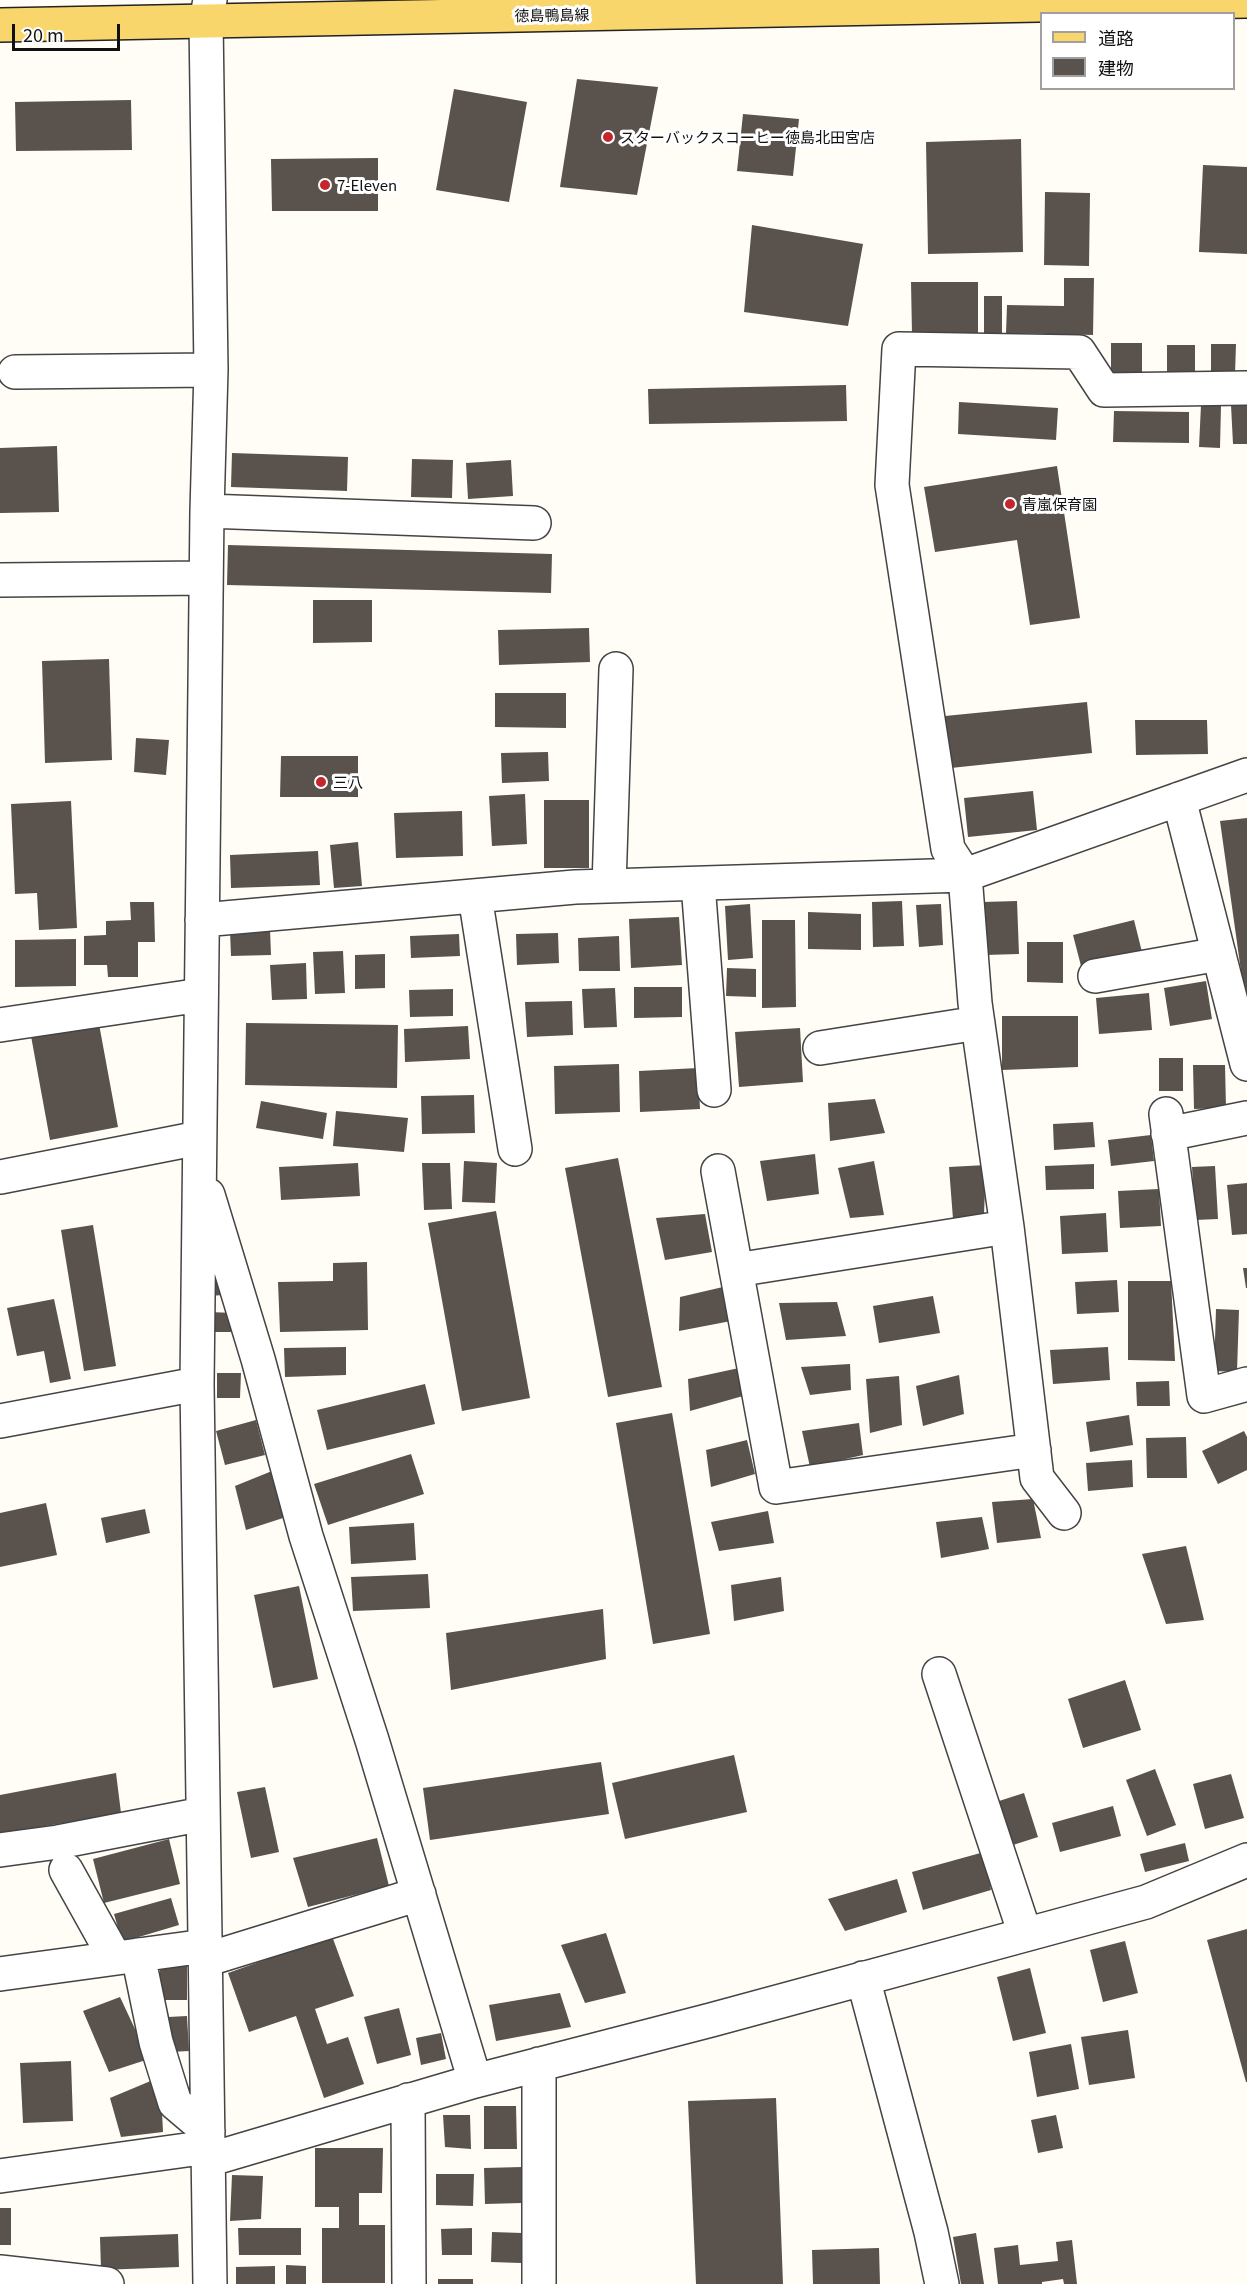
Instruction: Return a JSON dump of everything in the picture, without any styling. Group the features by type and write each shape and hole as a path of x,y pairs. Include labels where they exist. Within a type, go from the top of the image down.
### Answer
{"main road":[{"name":"徳島鴨島線","path":"0,25 208,10 1247,1"}],"street":[{"path":"208,10 211,370 206,578 197,1384 210,2284"},
{"path":"1064,1513 1037,1478 1007,1227 978,1023 965,875 948,849 892,485 899,349 1078,352 1104,390 1247,388"},
{"path":"15,372 211,370"},
{"path":"207,511 534,523"},
{"path":"0,580 206,578"},
{"path":"609,886 616,669"},
{"path":"202,920 609,886 965,875 1247,775"},
{"path":"1179,799 1247,1064"},
{"path":"698,884 714,1090"},
{"path":"475,896 515,1149"},
{"path":"1095,976 1219,954"},
{"path":"0,1024 201,995"},
{"path":"820,1048 978,1023"},
{"path":"1247,1118 1167,1124 1204,1396 1247,1384"},
{"path":"0,1177 199,1154"},
{"path":"199,1154 306,1536 372,1740 475,2080"},
{"path":"718,1172 776,1487 1034,1450"},
{"path":"736,1270 1007,1227"},
{"path":"0,1421 197,1384"},
{"path":"939,1674 1025,1934"},
{"path":"0,1850 58,1842 203,1814"},
{"path":"0,2176 208,2146 408,2100 475,2080 1146,1902 1247,1860"},
{"path":"66,1870 126,1957 175,2103 208,2146"},
{"path":"0,1974 126,1957 205,1953 419,1894"},
{"path":"863,1978 931,2232 942,2284"},
{"path":"538,2064 539,2284"},
{"path":"408,2100 409,2284"},
{"path":"0,2272 107,2284"}],"building":[{"name":"スターバックスコーヒー徳島北田宮店","path":"577,79 658,87 637,195 560,187"},
{"path":"454,89 527,102 509,202 436,190"},
{"path":"131,100 132,150 16,151 15,102"},
{"path":"743,114 799,119 793,176 737,171"},
{"path":"1021,139 1023,252 928,254 926,142"},
{"name":"7-Eleven","path":"378,158 378,211 272,211 271,159"},
{"path":"1203,165 1247,167 1247,254 1199,252"},
{"path":"1045,192 1090,193 1089,266 1044,265"},
{"path":"752,225 863,244 848,326 744,312"},
{"path":"1064,278 1094,278 1093,335 1006,333 1007,305 1064,306"},
{"path":"911,282 978,282 978,334 912,334"},
{"path":"984,296 1002,296 1002,333 984,333"},
{"path":"1111,343 1142,343 1142,372 1111,372"},
{"path":"1211,344 1236,344 1235,374 1211,373"},
{"path":"1167,345 1195,345 1195,374 1167,374"},
{"path":"846,385 847,421 649,424 648,389"},
{"path":"959,402 1058,408 1056,440 958,434"},
{"path":"1201,405 1221,406 1220,448 1199,447"},
{"path":"1231,405 1247,405 1247,444 1233,444"},
{"path":"1114,411 1189,412 1189,443 1113,442"},
{"path":"57,446 59,512 0,513 0,448"},
{"path":"232,453 348,457 347,491 231,487"},
{"path":"412,459 453,460 452,498 411,497"},
{"path":"511,460 513,496 468,499 466,463"},
{"path":"1057,466 1080,618 1030,625 1017,540 935,552 924,487"},
{"path":"228,545 552,554 551,593 227,585"},
{"path":"313,600 372,600 372,642 313,643"},
{"path":"589,628 590,662 499,665 498,630"},
{"path":"109,659 112,760 45,763 42,661"},
{"path":"495,693 566,693 566,728 495,727"},
{"path":"1087,702 1092,753 951,768 945,716"},
{"path":"1135,720 1207,720 1208,754 1136,755"},
{"path":"136,738 169,740 166,775 134,772"},
{"path":"548,752 549,781 502,783 501,753"},
{"path":"281,756 358,756 358,797 280,797"},
{"path":"1033,791 1037,830 968,837 964,798"},
{"path":"525,794 527,844 492,846 489,796"},
{"path":"544,800 589,800 589,868 544,868"},
{"path":"71,801 77,928 39,930 37,893 15,894 11,804"},
{"path":"462,811 463,856 396,858 394,813"},
{"path":"1247,818 1247,1007 1246,1007 1220,821"},
{"path":"358,842 362,886 334,888 330,845"},
{"path":"318,851 320,885 231,888 230,855"},
{"path":"902,901 904,946 873,947 872,902"},
{"path":"1017,901 1019,954 985,955 983,902"},
{"path":"130,902 154,902 155,942 138,942 138,977 108,977 107,965 84,965 84,936 106,935 106,921 131,920"},
{"path":"750,904 753,958 728,960 725,906"},
{"path":"941,904 943,945 919,947 916,905"},
{"path":"808,912 861,914 861,950 808,949"},
{"path":"679,917 682,965 631,968 629,919"},
{"path":"762,920 795,920 796,1007 762,1008"},
{"path":"1134,920 1142,952 1081,966 1073,935"},
{"path":"270,929 271,955 231,956 230,931"},
{"path":"558,933 559,963 517,965 516,934"},
{"path":"459,934 460,956 411,958 410,936"},
{"path":"619,936 620,971 579,971 578,938"},
{"path":"76,939 76,986 15,987 15,940"},
{"path":"1027,942 1063,942 1063,983 1027,982"},
{"path":"343,951 345,993 315,994 313,952"},
{"path":"385,954 385,988 355,989 355,955"},
{"path":"306,963 307,999 272,1000 270,965"},
{"path":"727,968 756,969 756,997 726,996"},
{"path":"1206,981 1212,1019 1170,1026 1164,988"},
{"path":"634,987 682,987 682,1017 634,1018"},
{"path":"615,988 617,1027 584,1028 582,989"},
{"path":"453,989 453,1016 410,1017 409,990"},
{"path":"1149,993 1152,1030 1099,1034 1096,998"},
{"path":"572,1001 573,1035 527,1037 525,1002"},
{"path":"1002,1016 1078,1016 1078,1067 1002,1070"},
{"path":"246,1023 398,1025 397,1088 245,1085"},
{"path":"99,1024 118,1127 50,1140 31,1036"},
{"path":"468,1026 470,1059 405,1062 404,1029"},
{"path":"800,1028 803,1082 739,1087 735,1032"},
{"path":"1159,1058 1183,1058 1183,1091 1159,1091"},
{"path":"619,1064 620,1112 555,1114 554,1066"},
{"path":"1193,1065 1225,1065 1226,1108 1194,1109"},
{"path":"698,1068 700,1109 640,1112 639,1071"},
{"path":"474,1095 475,1133 422,1134 421,1096"},
{"path":"875,1099 885,1133 830,1141 828,1103"},
{"path":"261,1101 327,1113 323,1139 256,1128"},
{"path":"336,1111 408,1118 404,1152 333,1146"},
{"path":"1093,1122 1095,1147 1054,1150 1053,1124"},
{"path":"1151,1135 1154,1161 1111,1166 1108,1140"},
{"path":"815,1154 819,1194 767,1201 760,1161"},
{"path":"618,1158 662,1387 608,1397 565,1168"},
{"path":"464,1161 497,1163 495,1203 462,1202"},
{"path":"874,1161 884,1215 850,1218 838,1168"},
{"path":"358,1163 360,1196 281,1200 279,1167"},
{"path":"422,1163 450,1163 452,1209 424,1210"},
{"path":"1094,1164 1094,1189 1046,1190 1045,1166"},
{"path":"986,1165 984,1214 953,1219 949,1167"},
{"path":"1215,1166 1218,1219 1195,1220 1192,1167"},
{"path":"1247,1183 1247,1234 1232,1235 1227,1185"},
{"path":"1159,1189 1161,1226 1120,1228 1118,1191"},
{"path":"496,1211 530,1398 462,1411 428,1223"},
{"path":"1106,1213 1108,1252 1062,1254 1060,1216"},
{"path":"705,1214 712,1252 665,1260 656,1218"},
{"path":"93,1225 116,1366 84,1371 61,1230"},
{"path":"223,1262 223,1295 209,1296 209,1263"},
{"path":"367,1262 368,1330 280,1332 278,1282 333,1281 333,1263"},
{"path":"1243,1268 1247,1268 1247,1288 1246,1288"},
{"path":"1117,1280 1119,1312 1077,1314 1075,1282"},
{"path":"1128,1281 1171,1281 1175,1361 1128,1360"},
{"path":"723,1287 731,1321 679,1331 680,1297"},
{"path":"933,1296 940,1333 879,1343 873,1306"},
{"path":"54,1299 71,1379 50,1383 44,1351 17,1356 7,1308"},
{"path":"837,1302 846,1336 786,1340 779,1303"},
{"path":"1216,1309 1239,1310 1237,1372 1214,1371"},
{"path":"208,1312 236,1313 236,1332 208,1332"},
{"path":"346,1347 346,1375 285,1377 284,1348"},
{"path":"1108,1347 1110,1380 1053,1384 1050,1350"},
{"path":"850,1364 851,1390 810,1395 801,1367"},
{"path":"739,1368 743,1396 690,1411 688,1379"},
{"path":"217,1373 241,1373 240,1398 217,1398"},
{"path":"959,1375 964,1414 923,1426 916,1386"},
{"path":"899,1376 902,1425 870,1433 866,1379"},
{"path":"1169,1381 1170,1406 1137,1406 1136,1382"},
{"path":"425,1384 435,1424 327,1450 317,1410"},
{"path":"672,1413 710,1634 653,1644 616,1423"},
{"path":"1129,1415 1133,1445 1090,1452 1086,1422"},
{"path":"256,1420 265,1455 225,1465 216,1431"},
{"path":"859,1423 863,1455 810,1467 802,1431"},
{"path":"1244,1431 1247,1437 1247,1470 1218,1484 1202,1451"},
{"path":"1186,1437 1187,1478 1147,1478 1146,1438"},
{"path":"747,1440 755,1474 711,1487 706,1450"},
{"path":"411,1454 424,1494 328,1525 314,1484"},
{"path":"1132,1460 1133,1487 1088,1491 1086,1463"},
{"path":"272,1471 283,1518 246,1530 235,1486"},
{"path":"1033,1499 1041,1538 997,1543 992,1502"},
{"path":"46,1503 57,1555 0,1567 0,1513"},
{"path":"145,1509 150,1533 106,1543 101,1518"},
{"path":"768,1511 774,1543 719,1551 711,1522"},
{"path":"982,1517 989,1549 941,1558 936,1522"},
{"path":"414,1523 416,1560 351,1564 349,1527"},
{"path":"1186,1546 1204,1620 1166,1624 1142,1554"},
{"path":"428,1574 430,1608 353,1611 351,1577"},
{"path":"781,1577 784,1611 734,1621 731,1585"},
{"path":"299,1586 318,1679 273,1688 254,1595"},
{"path":"603,1609 606,1659 451,1690 446,1633"},
{"path":"1125,1680 1141,1730 1083,1748 1068,1699"},
{"path":"734,1755 747,1812 625,1839 612,1783"},
{"path":"601,1762 609,1814 430,1840 423,1788"},
{"path":"1155,1769 1176,1825 1147,1836 1126,1780"},
{"path":"116,1773 121,1813 0,1834 0,1795"},
{"path":"1231,1774 1244,1818 1205,1829 1193,1784"},
{"path":"265,1787 279,1852 251,1858 237,1792"},
{"path":"1024,1793 1038,1837 1013,1845 999,1801"},
{"path":"1113,1806 1121,1836 1060,1852 1052,1823"},
{"path":"377,1838 389,1886 308,1907 293,1858"},
{"path":"169,1839 180,1884 104,1903 93,1859"},
{"path":"1185,1843 1189,1861 1145,1872 1140,1854"},
{"path":"984,1852 991,1890 923,1910 912,1872"},
{"path":"897,1879 907,1912 845,1931 828,1899"},
{"path":"171,1898 179,1925 122,1942 114,1914"},
{"path":"1247,1929 1247,2082 1246,2082 1207,1940"},
{"path":"606,1933 626,1993 585,2003 561,1945"},
{"path":"332,1936 354,1996 315,2009 327,2044 348,2037 364,2084 324,2098 296,2016 249,2032 228,1973"},
{"path":"1125,1941 1138,1993 1103,2002 1090,1950"},
{"path":"160,1965 187,1966 187,2000 160,2000"},
{"path":"1030,1968 1046,2033 1013,2041 997,1977"},
{"path":"560,1993 571,2027 496,2041 489,2005"},
{"path":"120,1997 149,2059 109,2072 83,2011"},
{"path":"399,2008 411,2055 377,2064 364,2017"},
{"path":"187,2016 189,2051 170,2052 168,2017"},
{"path":"1128,2030 1135,2078 1089,2085 1081,2037"},
{"path":"441,2033 446,2059 421,2065 416,2038"},
{"path":"1071,2044 1079,2089 1037,2097 1029,2052"},
{"path":"71,2061 73,2121 23,2123 20,2063"},
{"path":"153,2080 161,2092 163,2132 121,2137 110,2098"},
{"path":"776,2098 783,2284 696,2284 688,2101"},
{"path":"484,2106 516,2106 517,2149 484,2149"},
{"path":"443,2115 470,2115 471,2149 445,2147"},
{"path":"1056,2115 1063,2148 1038,2153 1031,2120"},
{"path":"315,2148 383,2148 382,2193 359,2193 359,2225 385,2225 385,2283 322,2283 322,2228 339,2228 339,2207 315,2207"},
{"path":"522,2167 522,2203 485,2204 484,2168"},
{"path":"436,2174 474,2174 473,2206 436,2205"},
{"path":"232,2175 263,2176 261,2219 230,2221"},
{"path":"0,2208 11,2208 11,2245 0,2245"},
{"path":"238,2228 301,2228 301,2255 239,2255"},
{"path":"472,2228 472,2255 442,2255 441,2229"},
{"path":"492,2232 522,2233 521,2263 491,2262"},
{"path":"976,2233 984,2284 961,2284 953,2237"},
{"path":"178,2234 179,2267 101,2270 100,2237"},
{"path":"1072,2240 1077,2284 1064,2284 1063,2279 1042,2282 1042,2284 998,2284 994,2248 1018,2245 1020,2265 1058,2261 1056,2242"},
{"path":"879,2248 880,2284 813,2284 812,2250"},
{"path":"286,2265 306,2266 306,2284 286,2284"},
{"path":"275,2266 275,2284 236,2284 236,2267"},
{"path":"438,2279 473,2279 473,2284 438,2284"}],"place":[{"name":"スターバックスコーヒー徳島北田宮店","path":"608,137"},
{"name":"7-Eleven","path":"325,185"},
{"name":"青嵐保育園","path":"1010,504"},
{"name":"三八","path":"321,782"}]}
